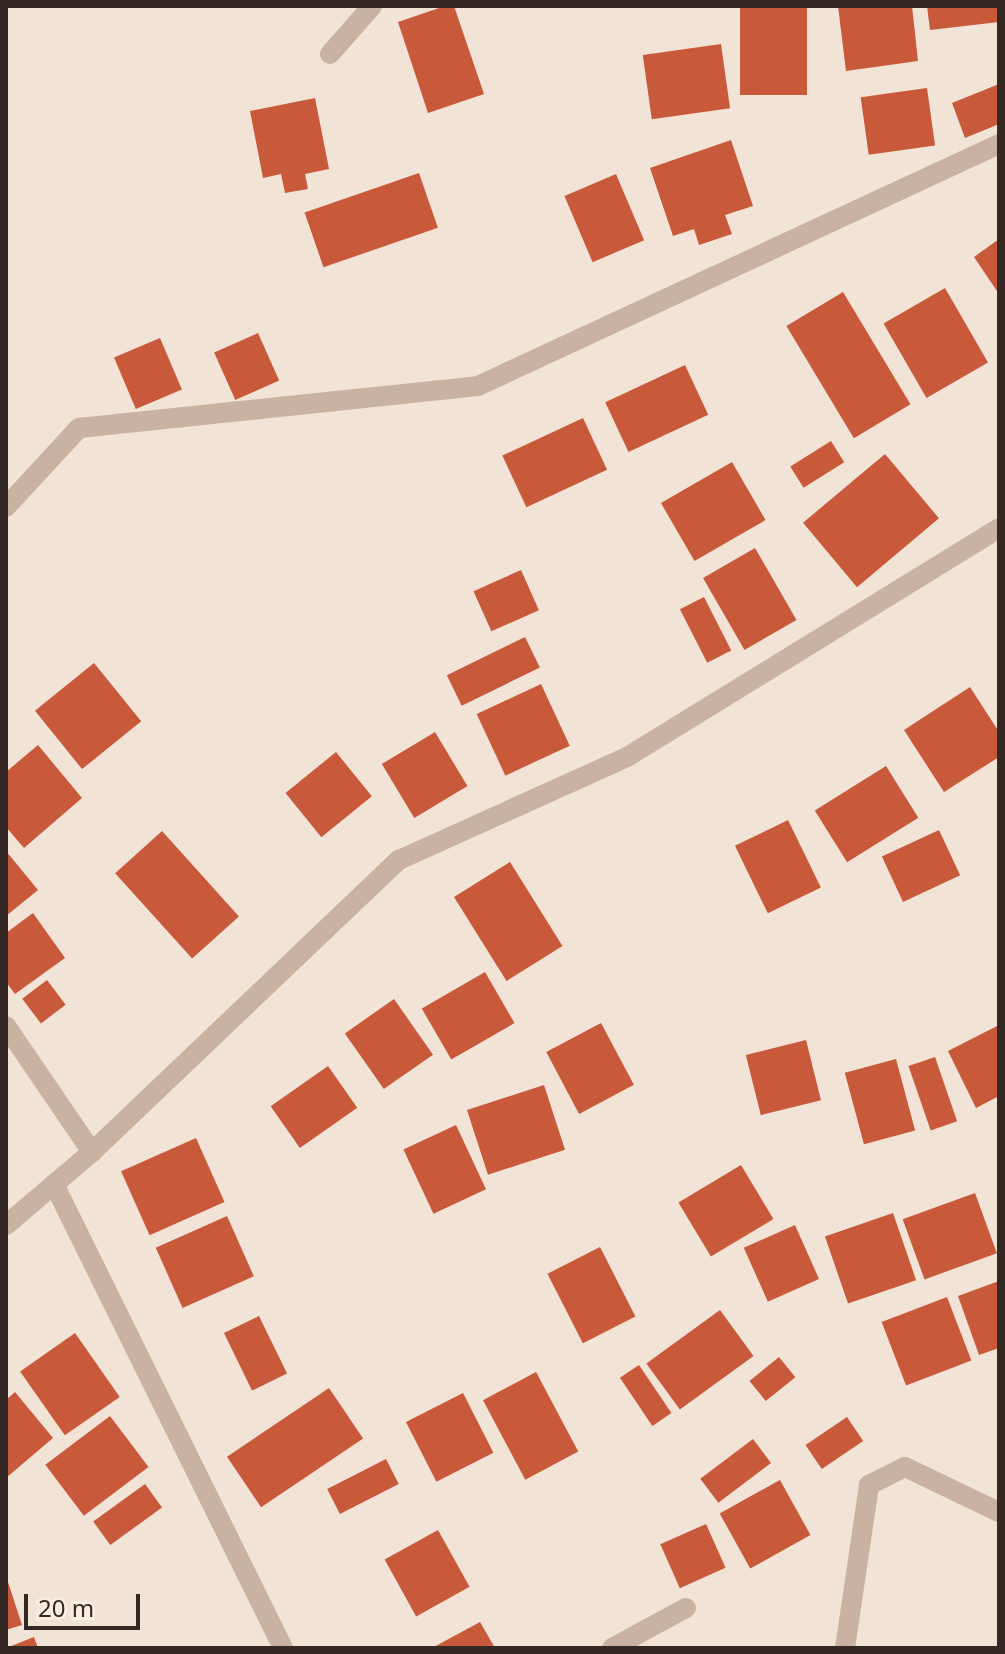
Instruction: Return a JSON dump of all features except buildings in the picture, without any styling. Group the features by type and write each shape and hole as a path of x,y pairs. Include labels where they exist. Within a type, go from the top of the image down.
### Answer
{"street":[{"path":"330,54 372,6"},
{"path":"6,507 79,428 478,386 999,144"},
{"path":"6,1225 92,1152 399,860 627,757 999,528"},
{"path":"6,1026 92,1152"},
{"path":"54,1184 283,1648"},
{"path":"845,1648 869,1485 905,1467 999,1512"},
{"path":"612,1648 686,1608"}]}
